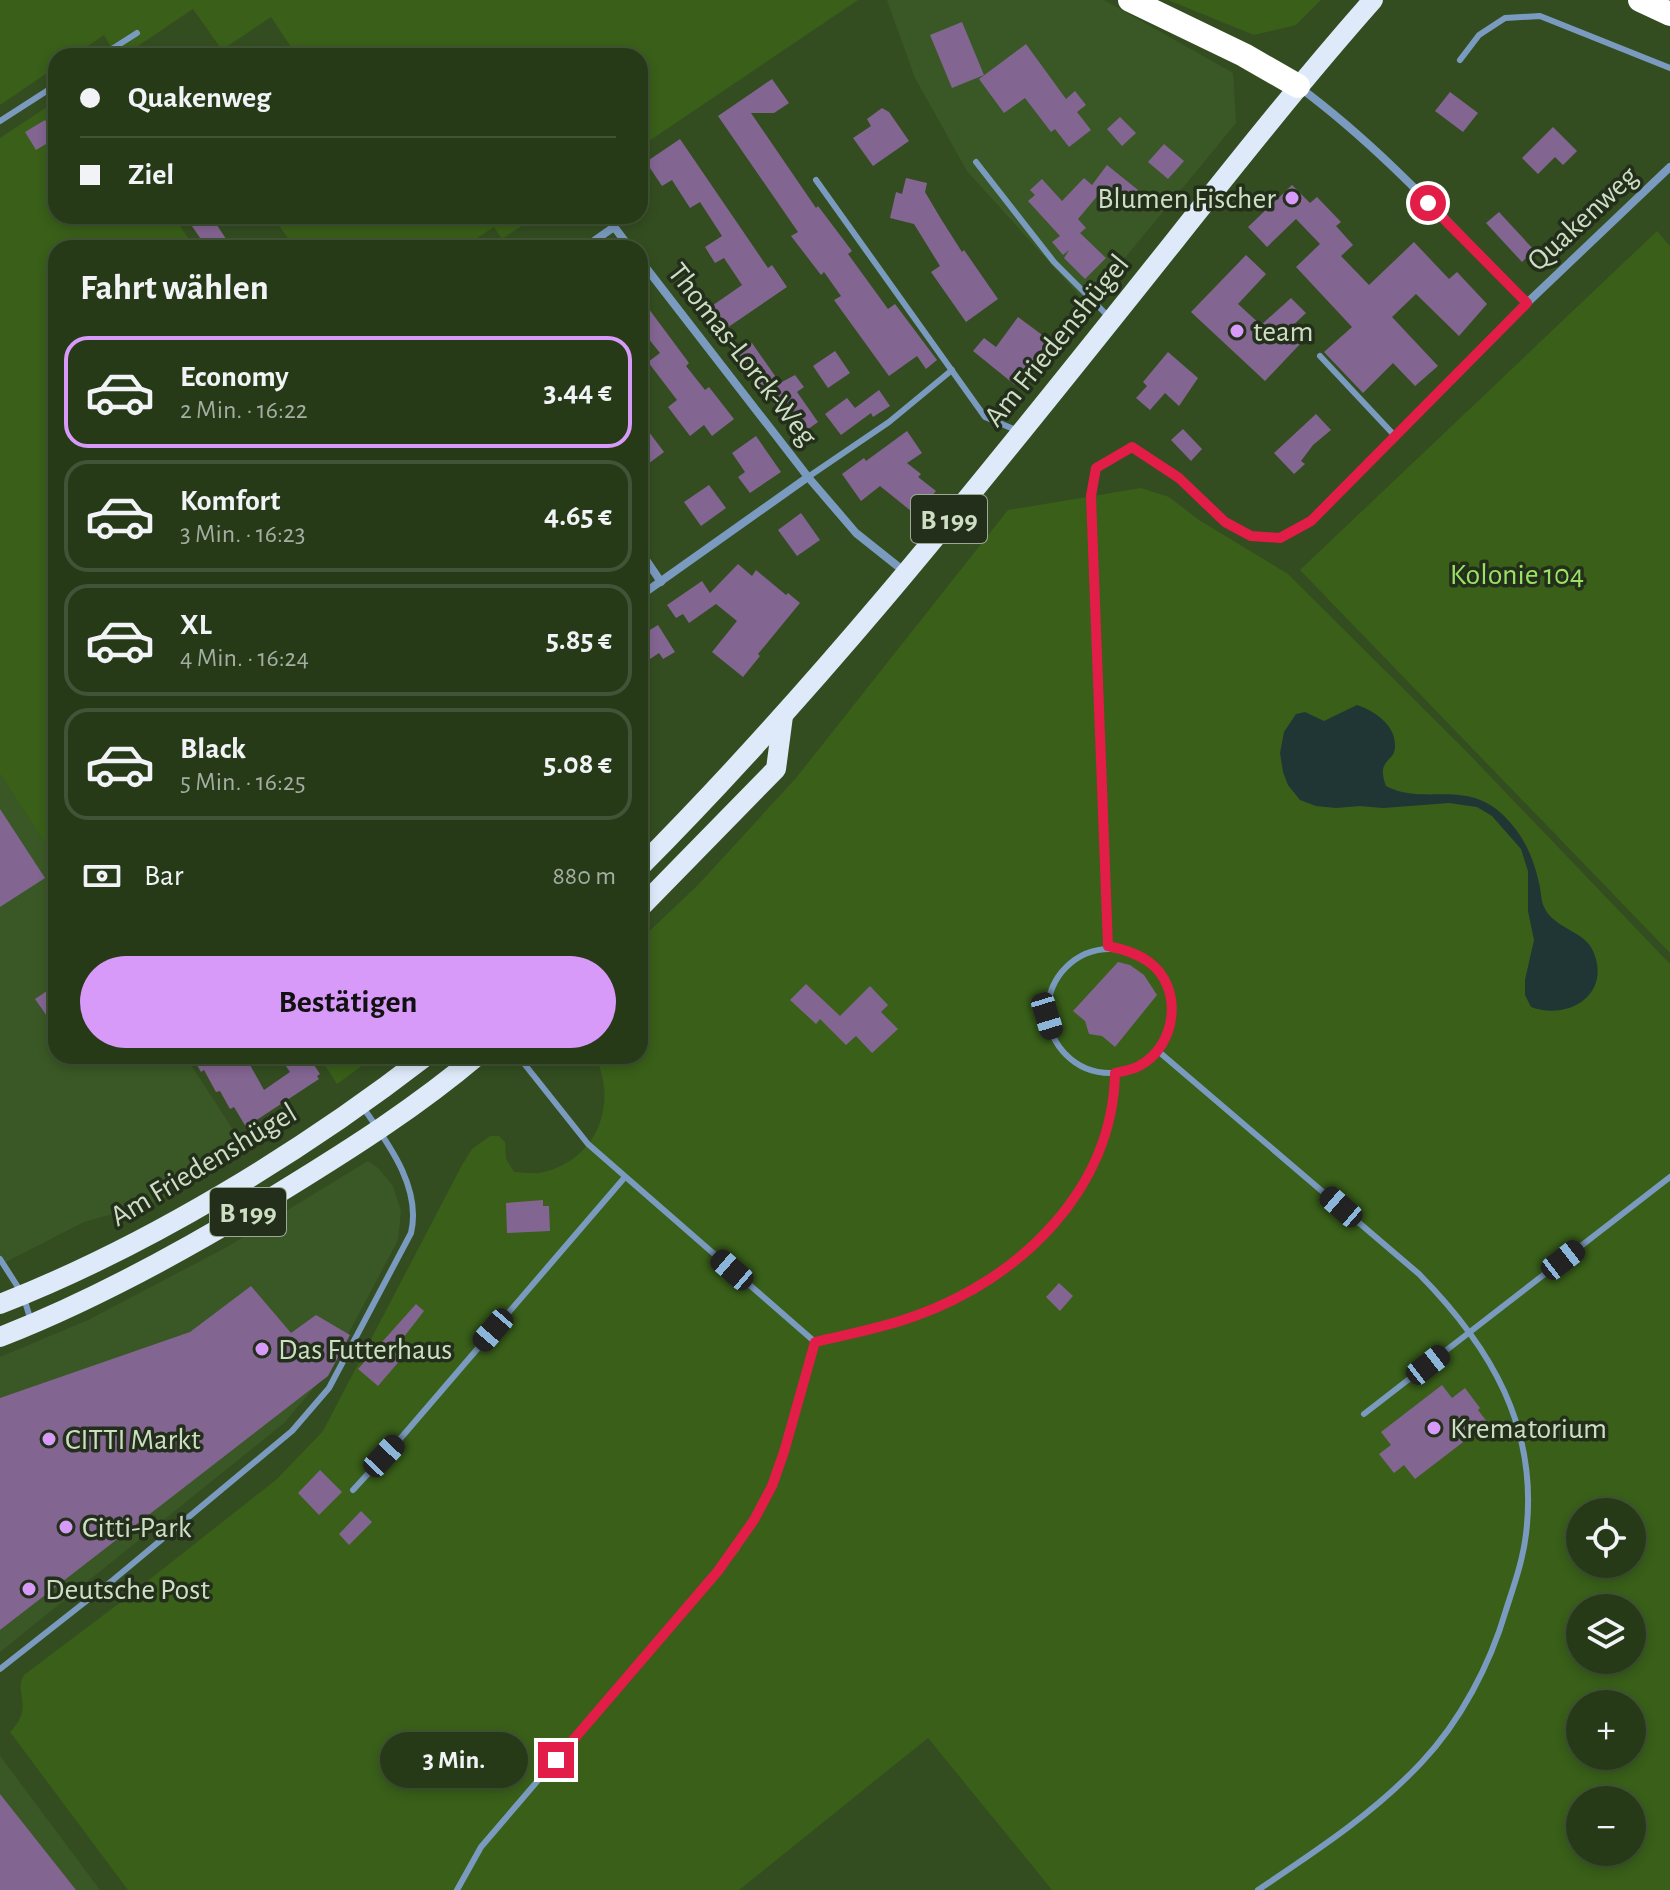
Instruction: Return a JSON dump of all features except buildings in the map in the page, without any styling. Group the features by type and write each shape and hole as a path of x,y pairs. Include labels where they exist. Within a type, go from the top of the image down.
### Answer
{"highway":[{"path":"1130,0 1244,55 1298,86"},
{"path":"1640,0 1670,14"}],"main road":[{"name":"Am Friedenshügel","path":"648,858 783,715 906,573 1298,86 1373,0"},
{"path":"648,900 776,769 783,715"},
{"name":"Am Friedenshügel","path":"0,1304 114,1251 222,1194 415,1064"},
{"name":"Am Friedenshügel","path":"0,1337 123,1281 221,1229 378,1130 466,1064"}],"street":[{"name":"Quakenweg","path":"1298,86 1328,108 1408,183 1527,303"},
{"name":"Quakenweg","path":"1132,447 1179,478 1225,522 1251,536 1280,538 1311,521 1527,303 1670,167"},
{"name":"Thomas-Lorck-Weg","path":"612,224 624,240"},
{"path":"595,240 614,227"},
{"name":"Thomas-Lorck-Weg","path":"648,270 808,477 856,533 906,573"},
{"name":"Thomas-Lorck-Weg","path":"648,591 808,477"},
{"path":"648,563 661,582"}],"lane":[{"path":"1460,60 1479,35 1505,18 1540,16 1670,68"},
{"path":"114,48 137,33"},
{"path":"0,121 48,90"},
{"path":"976,162 1054,262 1112,320"},
{"path":"816,180 985,417 1019,432"},
{"path":"1320,356 1395,436"},
{"path":"808,477 889,422 952,370"},
{"path":"1108,946 1091,496 1096,468 1132,447"},
{"path":"1108,946 1128,951 1150,962 1166,981 1172,1005 1170,1030 1158,1051 1139,1067 1115,1073 1091,1071 1069,1059 1054,1040 1047,1016 1049,992 1062,969 1080,955 1108,946"},
{"path":"1158,1051 1419,1274 1448,1304 1494,1368 1508,1396 1521,1437 1528,1485 1526,1533 1521,1561 1498,1637 1464,1705 1423,1761 1389,1795 1349,1829 1258,1890"},
{"path":"524,1064 588,1144 815,1342"},
{"path":"815,1342 914,1317 961,1297 997,1274 1042,1237 1070,1204 1101,1149 1111,1120 1115,1073"},
{"path":"0,1669 113,1580 292,1431 329,1388 411,1233 414,1219 414,1203 408,1187 360,1103"},
{"path":"353,1490 625,1177"},
{"path":"1364,1414 1670,1177"},
{"path":"0,1259 23,1295 33,1324"},
{"path":"457,1890 481,1847 736,1549 772,1486 815,1342"}],"shaded area":[{"path":"887,0 1104,0 1233,73 1236,123 1087,304 967,171 915,78"},
{"path":"0,774 48,847 48,1064 190,1064 245,1148 161,1200 84,1222 0,1265"},
{"path":"368,1161 393,1186 401,1211 398,1240 329,1370 284,1423 0,1652 0,1357 88,1320 227,1247"},
{"path":"0,1756 100,1890 0,1890"}],"green space":[{"path":"0,0 858,0 648,142 648,48 292,48 271,17 221,48 193,9 135,48 111,48 104,35 85,48 48,48 48,72 0,105"},
{"path":"1168,0 1321,0 1296,25 1254,35"},
{"path":"48,106 48,224 178,224 190,240 48,240 48,847 0,774 0,138"},
{"path":"278,224 525,224 502,239 494,227 474,240 289,240"},
{"name":"Kolonie 104","path":"1657,231 1670,246 1670,953 1300,570"},
{"path":"1141,488 1169,497 1199,520 1288,574 1466,751 1670,964 1670,1890 1052,1890 928,1738 739,1890 128,1890 10,1732 23,1708 21,1682 24,1675 277,1479 323,1431 472,1149 490,1136 499,1136 505,1142 506,1159 514,1172 536,1173 559,1167 588,1144 603,1112 604,1093 598,1064 648,1064 648,932 698,885 796,778 1008,510"},
{"path":"324,1064 364,1064 337,1084"}],"water":[{"path":"1357,705 1382,719 1394,737 1394,751 1383,770 1386,786 1414,794 1473,798 1502,814 1516,829 1537,873 1543,905 1555,920 1583,939 1593,951 1597,980 1583,1000 1572,1007 1545,1010 1531,1007 1525,995 1525,980 1534,940 1528,911 1528,871 1521,849 1492,816 1477,807 1449,803 1383,808 1316,806 1300,800 1288,785 1280,753 1284,732 1296,714 1305,712 1324,721"}],"place":[{"name":"Blumen Fischer","path":"1292,198"},
{"name":"team","path":"1237,331"},
{"name":"Das Futterhaus","path":"262,1349"},
{"name":"Krematorium","path":"1434,1428"},
{"name":"CITTI Markt","path":"49,1439"},
{"name":"Citti-Park","path":"66,1527"},
{"name":"Deutsche Post","path":"29,1589"}],"route":[{"path":"556,1760 718,1571 754,1520 772,1486 784,1452 815,1342 914,1317 986,1283 1056,1224 1086,1180 1111,1120 1115,1073 1139,1067 1158,1051 1170,1030 1172,1005 1166,981 1150,962 1128,951 1108,946 1091,496 1096,468 1132,447 1179,478 1225,522 1251,536 1280,538 1311,521 1527,303 1428,203"}]}
